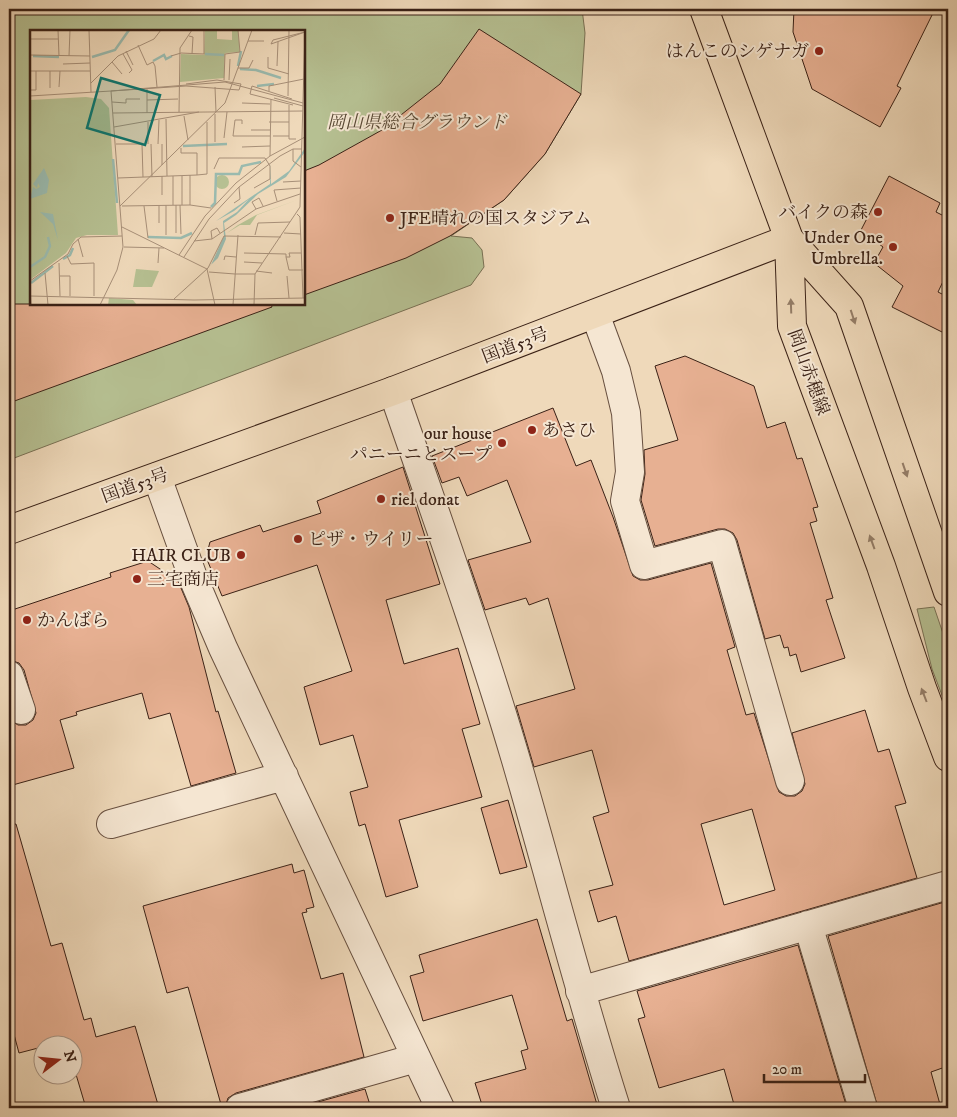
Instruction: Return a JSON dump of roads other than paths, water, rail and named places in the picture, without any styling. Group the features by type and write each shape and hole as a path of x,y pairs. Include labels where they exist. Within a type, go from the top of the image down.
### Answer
{"main road":[{"path":"704,9 789,238 849,306 948,592"},
{"name":"国道53号","path":"9,530 157,478 392,391 789,238"},
{"name":"岡山赤穂線","path":"789,238 792,326 881,566 922,688 948,757"}],"street":[{"path":"595,314 616,370 626,413 630,472 625,501 644,565 722,544 790,781"},
{"path":"392,391 466,601 518,766 580,991 616,1108"},
{"path":"157,478 202,597 440,1108"},
{"path":"9,674 21,710"},
{"path":"111,824 284,776"},
{"path":"580,991 948,885"},
{"path":"808,925 863,1108"},
{"path":"240,1108 416,1058"}],"place":[{"name":"はんこのシゲナガ","path":"819,51"},
{"name":"バイクの森","path":"878,212"},
{"name":"JFE晴れの国スタジアム","path":"390,218"},
{"name":"Under One Umbrella.","path":"893,247"},
{"name":"あさひ","path":"532,430"},
{"name":"our house パニーニとスープ","path":"502,443"},
{"name":"riel donat","path":"381,499"},
{"name":"ピザ・ウイリー","path":"298,539"},
{"name":"HAIR CLUB","path":"241,555"},
{"name":"三宅商店","path":"137,579"},
{"name":"かんばら","path":"27,620"}],"park label":[{"name":"岡山県総合グラウンド","path":"417,122"}]}
